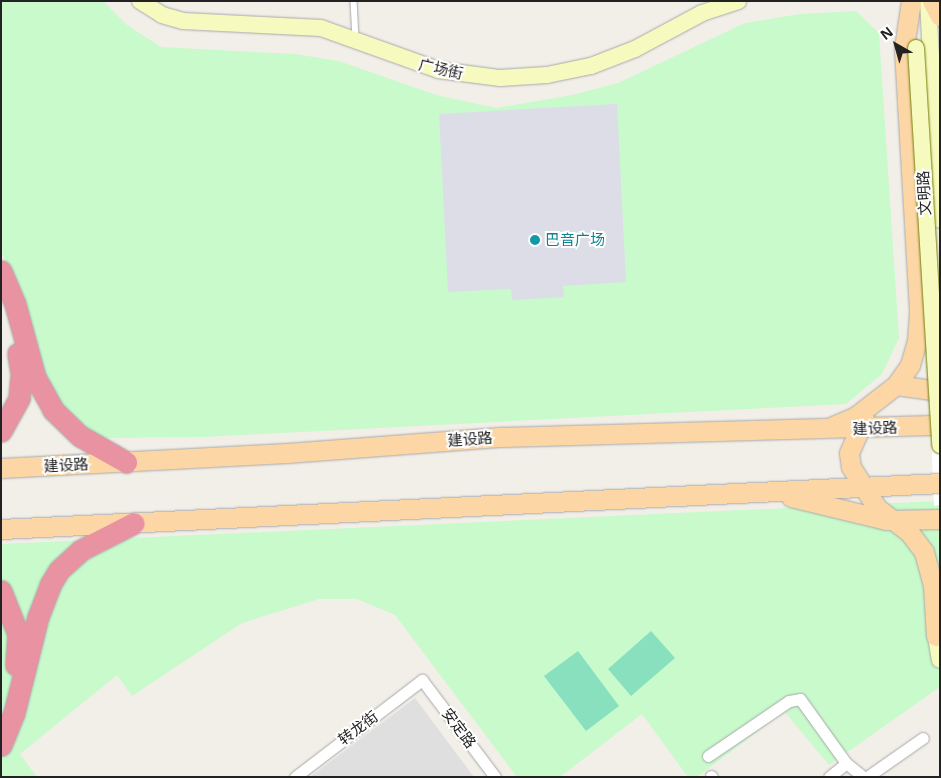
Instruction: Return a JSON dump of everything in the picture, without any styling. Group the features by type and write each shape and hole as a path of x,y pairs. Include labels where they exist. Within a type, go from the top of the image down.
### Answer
{"highway":[{"path":"1,271 15,304 35,377 50,405 71,430 126,462"},
{"path":"1,297 21,373 15,409 1,431"},
{"path":"1,745 14,713 38,617 50,585 59,570 81,550 134,523"},
{"path":"1,591 12,613 18,644 12,684 1,716"}],"main road":[{"name":"广场街","path":"140,1 162,15 183,21 313,27 356,40 393,56 450,73 521,78 558,73 615,58 701,10 738,1"},
{"name":"文明路","path":"912,1 923,48 940,220"},
{"path":"820,430 870,407 896,385 913,358 919,322 904,48 912,1"},
{"name":"文明路","path":"928,1 923,48 940,445"},
{"path":"932,1 940,16"},
{"path":"896,385 940,390"},
{"path":"870,407 849,459 877,508 914,537 927,560 933,586 936,636 940,660"},
{"name":"建设路","path":"1,468 126,462 502,437 820,430 940,425"},
{"path":"1,529 777,493 940,483"},
{"path":"777,493 893,521 940,519"}],"street":[{"name":"转龙街","path":"295,777 422,680"},
{"name":"安定路","path":"422,680 495,777"},
{"path":"708,756 789,701 800,699 846,763 862,777"},
{"path":"866,777 923,738"},
{"path":"829,777 846,763"}],"lane":[{"path":"354,1 356,40"}],"shaded area":[{"name":"巴音广场","path":"617,104 626,282 563,286 564,297 512,300 511,289 448,292 439,114"},
{"path":"415,698 474,777 310,777"}],"green space":[{"path":"1,1 103,1 127,25 161,47 294,54 339,61 436,95 496,108 572,95 618,83 745,23 800,14 856,11 879,33 899,338 882,374 846,404 204,437 101,438 75,425 42,374 19,292 1,251"},
{"path":"940,501 940,687 829,765 784,711 697,777 688,777 642,714 560,777 517,777 395,615 357,599 319,599 242,623 132,696 117,675 20,754 37,777 1,777 1,544"},
{"path":"651,631 675,658 631,696 608,669"},
{"path":"578,651 619,706 586,731 544,676"}],"pier":[{"path":"930,409 940,409 940,505 934,506"}],"place":[{"name":"巴音广场","path":"535,240"}]}
